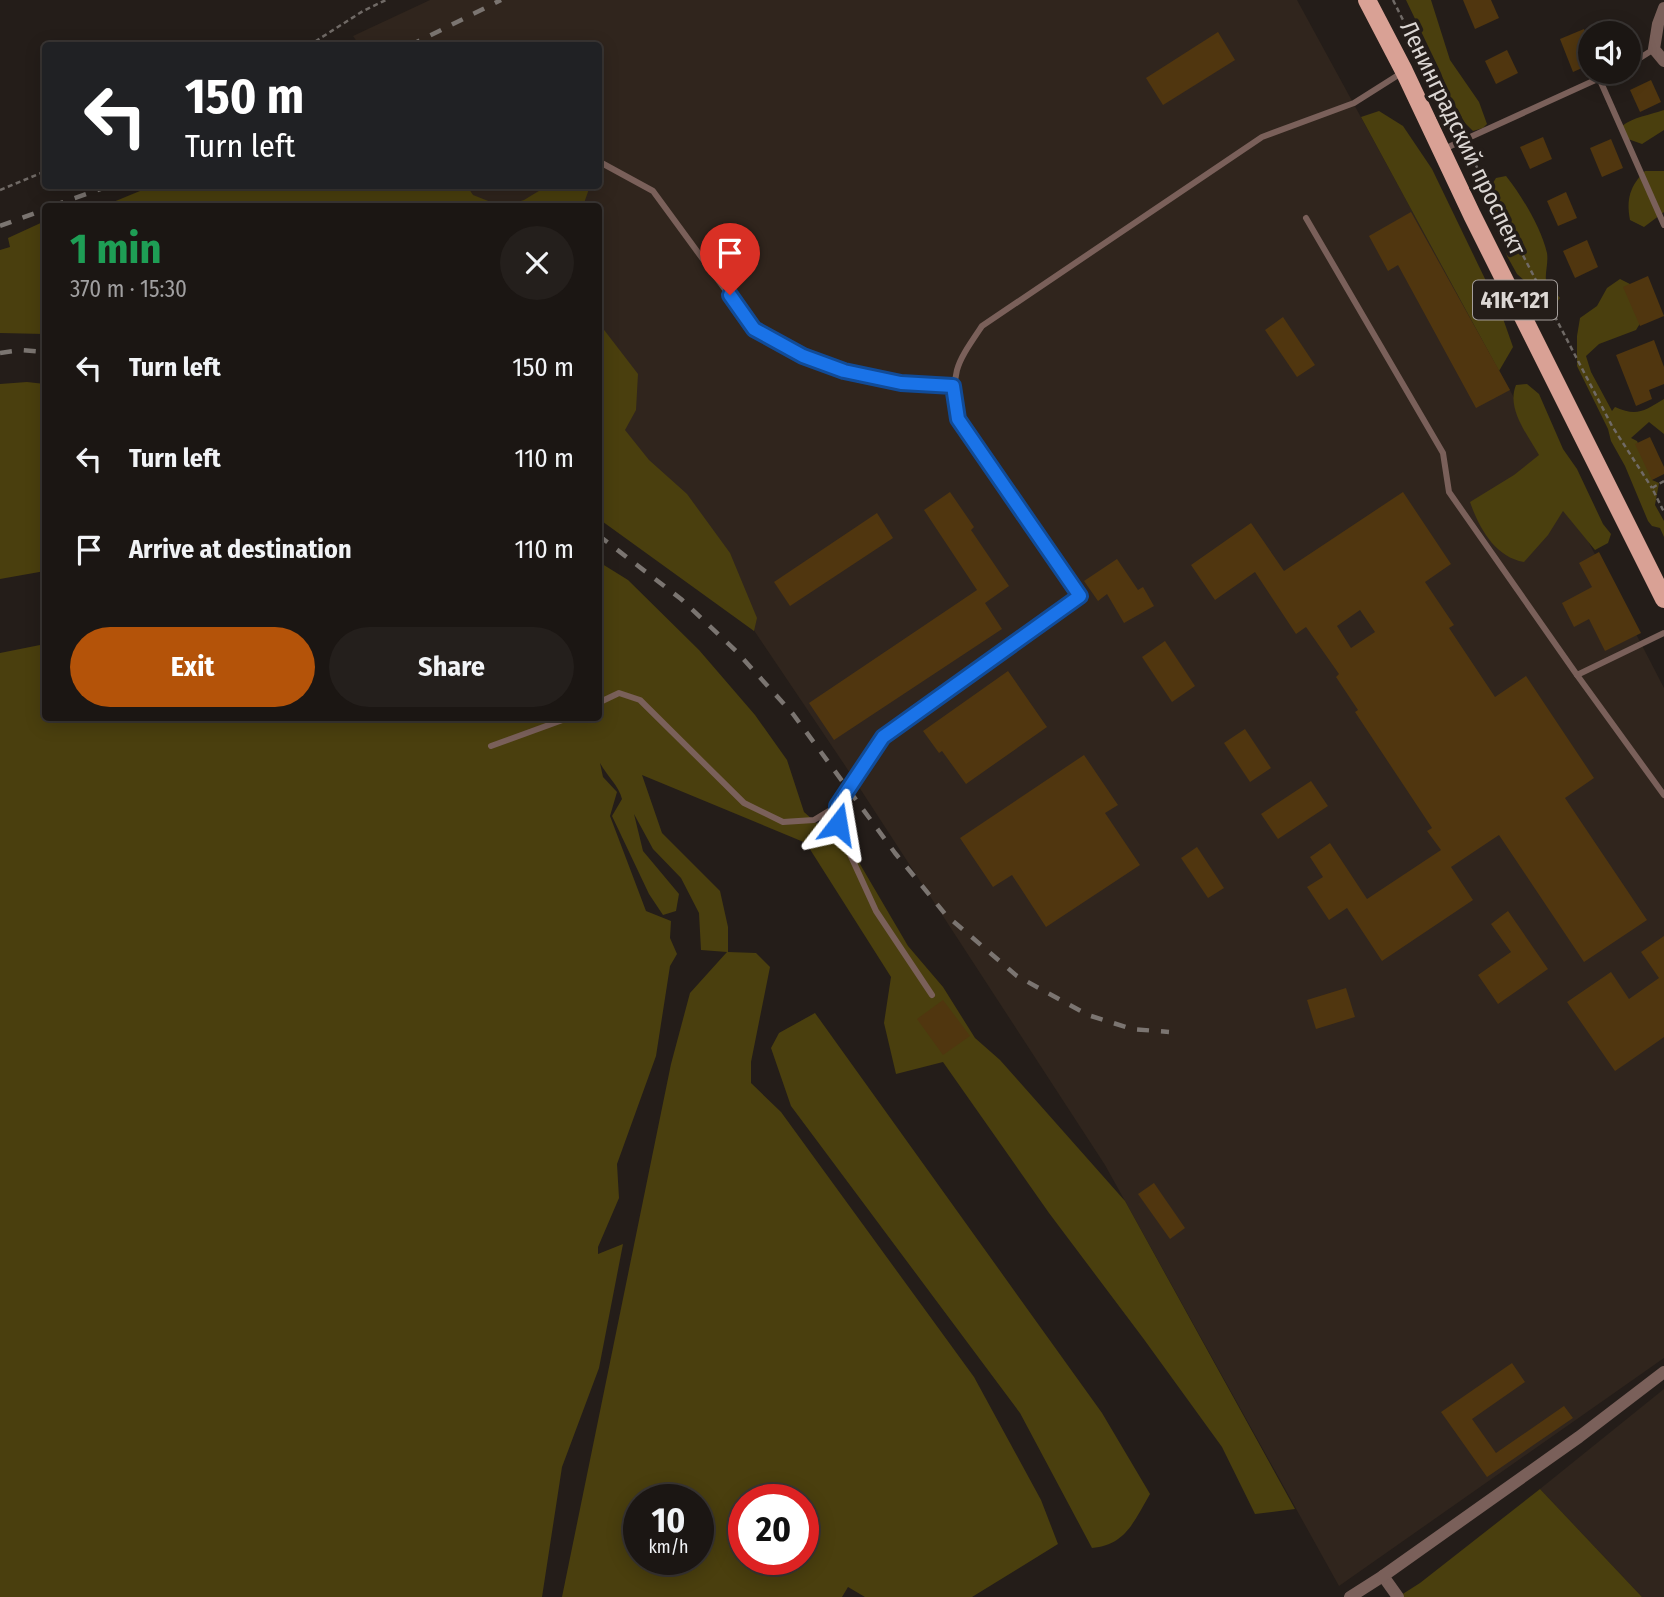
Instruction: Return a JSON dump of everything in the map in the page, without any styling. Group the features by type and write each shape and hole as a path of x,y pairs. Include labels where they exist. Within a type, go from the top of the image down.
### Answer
{"main road":[{"name":"Ленинградский проспект","path":"1367,0 1664,598"}],"street":[{"path":"1664,8 1654,49 1664,61"},
{"path":"1350,1597 1579,1437 1664,1372"},
{"path":"1383,1576 1398,1597"}],"lane":[{"path":"1641,57 1654,49"},
{"path":"602,701 619,693 640,700 744,803 783,822 814,820 837,806 883,737 1080,596 958,419 953,386 959,360 982,326 1262,137 1354,103 1404,71"},
{"path":"1442,150 1586,84"},
{"path":"1602,84 1664,225"},
{"path":"602,163 653,191 754,329 803,356 844,371 901,383 953,386"},
{"path":"1306,218 1443,453 1449,492 1664,795"},
{"path":"1577,675 1664,633"},
{"path":"602,694 610,697"},
{"path":"491,747 560,721"},
{"path":"837,806 838,824 843,839 876,911 932,995"}],"path":[{"path":"314,42 363,11 386,0"},
{"path":"1393,0 1612,426 1653,488 1664,512"},
{"path":"0,190 42,173"},
{"path":"1653,488 1664,481"}],"shaded area":[{"path":"430,0 1297,0 1512,394 1664,688 1664,1358 1339,1586 1105,1165 844,764 602,404 602,203 466,203 456,189 602,189 602,42 357,42 353,36"},
{"path":"1406,0 1431,0 1450,60 1479,102 1487,124 1483,128 1473,131 1465,123 1448,93"},
{"path":"1664,110 1664,130 1642,144 1628,139 1622,126 1636,118"},
{"path":"1379,111 1403,126 1432,169 1500,310 1513,347 1499,371 1361,117"},
{"path":"1645,171 1664,171 1664,212 1644,227 1630,220 1629,206 1630,193"},
{"path":"1506,176 1530,213 1544,243 1547,253 1547,285 1549,290 1560,298 1552,309 1533,302 1527,283 1517,274 1507,256 1505,248 1508,215 1497,218 1485,204 1486,194 1496,178"},
{"path":"145,189 469,189 473,195 493,203 111,203"},
{"path":"542,189 589,189 584,203 514,203"},
{"path":"42,222 42,334 0,333 0,250 10,247 8,238"},
{"path":"1620,279 1634,286 1644,317 1636,330 1599,344 1586,356 1591,372 1612,411 1615,407 1629,412 1640,411 1664,399 1664,434 1649,422 1631,438 1637,441 1642,452 1653,462 1652,480 1659,483 1655,505 1664,521 1664,537 1660,528 1652,526 1648,521 1577,366 1580,318 1597,306 1607,288"},
{"path":"602,327 638,374 636,410 625,430 649,460 687,494 730,553 757,618 754,631 602,521"},
{"path":"0,384 42,384 42,572 0,579"},
{"path":"1527,384 1539,394 1563,449 1577,469 1603,524 1611,534 1608,543 1595,550 1563,511 1548,535 1524,562 1514,559 1490,540 1474,512 1470,502 1514,475 1539,455 1520,422 1514,403 1516,385"},
{"path":"602,564 628,580 699,650 755,715 787,760 804,812 857,859 908,946 943,987 975,1038 1000,1060 1125,1201 1295,1509 1255,1514 1222,1447 1049,1213 943,1062 896,1074 884,1023 891,977 806,843 642,775 662,833 720,891 728,927 728,952 756,953 770,967 751,1062 751,1083 781,1112 974,1377 1041,1500 1058,1544 972,1597 865,1597 848,1587 842,1597 562,1597 671,1064 690,993 727,952 701,950 699,913 681,878 653,849 634,814 643,851 679,894 676,911 663,915 649,894 612,816 622,799 600,763 603,777 617,792 610,816 646,911 671,921 670,938 677,954 670,966 656,1056 617,1164 619,1198 598,1247 598,1254 623,1244 599,1368 562,1467 542,1597 0,1597 0,653 42,645 42,721 602,721"},
{"path":"815,1013 1102,1413 1150,1494 1128,1530 1113,1542 1092,1548 1020,1413 791,1106 771,1048 779,1033"},
{"path":"1664,1389 1664,1597 1642,1597 1540,1489"},
{"path":"1540,1489 1642,1597 1398,1597 1420,1583"}],"building":[{"path":"1463,0 1491,0 1499,18 1475,29"},
{"path":"1218,32 1235,60 1163,105 1146,78"},
{"path":"1578,32 1578,70 1573,72 1560,39"},
{"path":"1507,50 1518,73 1496,84 1485,61"},
{"path":"1651,80 1661,102 1640,112 1630,90"},
{"path":"1543,137 1552,159 1530,169 1520,147"},
{"path":"1611,139 1623,168 1602,177 1590,148"},
{"path":"1566,192 1577,218 1558,226 1547,201"},
{"path":"1411,212 1510,390 1476,408 1398,265 1388,271 1369,236"},
{"path":"1587,240 1598,267 1575,278 1563,251"},
{"path":"1648,276 1664,316 1640,326 1623,287"},
{"path":"1283,317 1315,365 1297,377 1265,330"},
{"path":"1654,340 1664,367 1664,384 1649,390 1652,399 1636,406 1616,355"},
{"path":"1650,437 1664,467 1664,474 1652,480 1635,444"},
{"path":"950,492 974,527 971,530 1009,586 985,603 1002,629 834,740 809,703 977,590 924,510"},
{"path":"1403,492 1451,564 1425,582 1454,625 1449,628 1495,697 1526,676 1594,778 1565,798 1647,920 1584,962 1499,835 1451,867 1473,900 1382,961 1347,908 1329,920 1307,887 1323,877 1310,857 1330,843 1367,899 1441,850 1427,831 1432,828 1355,712 1358,710 1336,677 1339,674 1306,627 1296,634 1255,572 1215,600 1191,565 1251,523 1284,571","holes":["1360,610 1375,632 1351,648 1337,626"]},
{"path":"877,513 893,538 790,606 774,582"},
{"path":"1599,552 1641,633 1605,651 1589,619 1574,627 1562,603 1592,587 1579,563"},
{"path":"1117,559 1138,590 1143,587 1154,606 1124,623 1107,594 1098,601 1084,581"},
{"path":"1165,641 1195,686 1172,702 1142,657"},
{"path":"1008,671 1047,727 966,784 942,751 939,753 923,731"},
{"path":"1245,729 1271,768 1250,782 1224,743"},
{"path":"1084,755 1118,805 1105,813 1140,865 1046,927 1012,875 993,887 960,838"},
{"path":"1311,781 1328,806 1278,839 1261,814"},
{"path":"1197,847 1224,888 1208,898 1181,858"},
{"path":"1508,911 1548,969 1498,1004 1478,975 1511,952 1491,924"},
{"path":"1664,936 1664,1037 1615,1071 1567,1002 1611,972 1629,999 1659,978 1641,952"},
{"path":"1346,988 1355,1017 1316,1029 1307,1000"},
{"path":"943,1000 970,1036 943,1055 917,1019"},
{"path":"1154,1183 1185,1228 1170,1239 1138,1194"},
{"path":"1512,1363 1525,1382 1472,1419 1496,1453 1564,1406 1573,1418 1487,1477 1441,1412"}],"railway":[{"path":"417,42 501,0"},
{"path":"61,203 100,189"},
{"path":"0,226 42,210"},
{"path":"0,353 21,350 42,352"},
{"path":"602,538 681,599 736,651 793,714 895,853 946,915 1017,976 1088,1015 1132,1029 1169,1032"}],"route":[{"path":"730,295 754,329 803,356 844,371 901,383 953,386 958,419 1080,596 883,737 837,806 838,824"}]}
